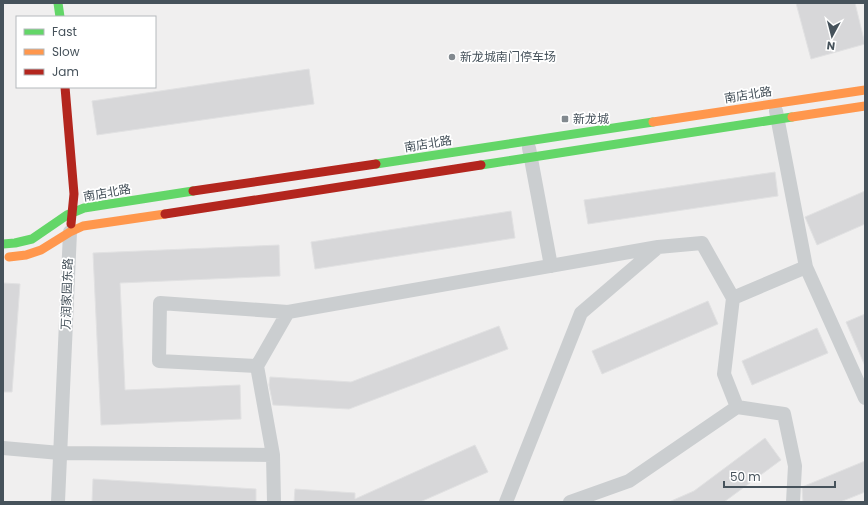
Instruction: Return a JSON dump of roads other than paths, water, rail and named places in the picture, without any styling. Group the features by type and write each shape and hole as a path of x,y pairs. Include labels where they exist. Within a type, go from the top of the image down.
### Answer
{"main road":[{"path":"58,3 60,16"},
{"name":"万润家园东路","path":"65,88 74,194 70,232"},
{"name":"南店北路","path":"3,244 23,242 37,237 73,212 94,206 865,90"},
{"path":"3,257 24,256 42,251 78,228 97,224 865,106"}],"street":[{"path":"774,103 806,267 865,398"},
{"path":"527,141 551,266"},
{"name":"万润家园东路","path":"58,502 70,232"},
{"path":"257,366 159,361 160,303 288,312 658,247 702,243 733,298 724,374 736,407"},
{"path":"506,502 581,313 658,247"},
{"path":"733,298 806,267"},
{"path":"274,502 273,455 257,366 288,312"},
{"path":"570,502 629,481 736,407 784,414 795,466 793,502"},
{"path":"3,448 60,453 273,455"}],"place":[{"name":"新龙城南门停车场","path":"452,57"},
{"name":"新龙城","path":"565,119"}]}
